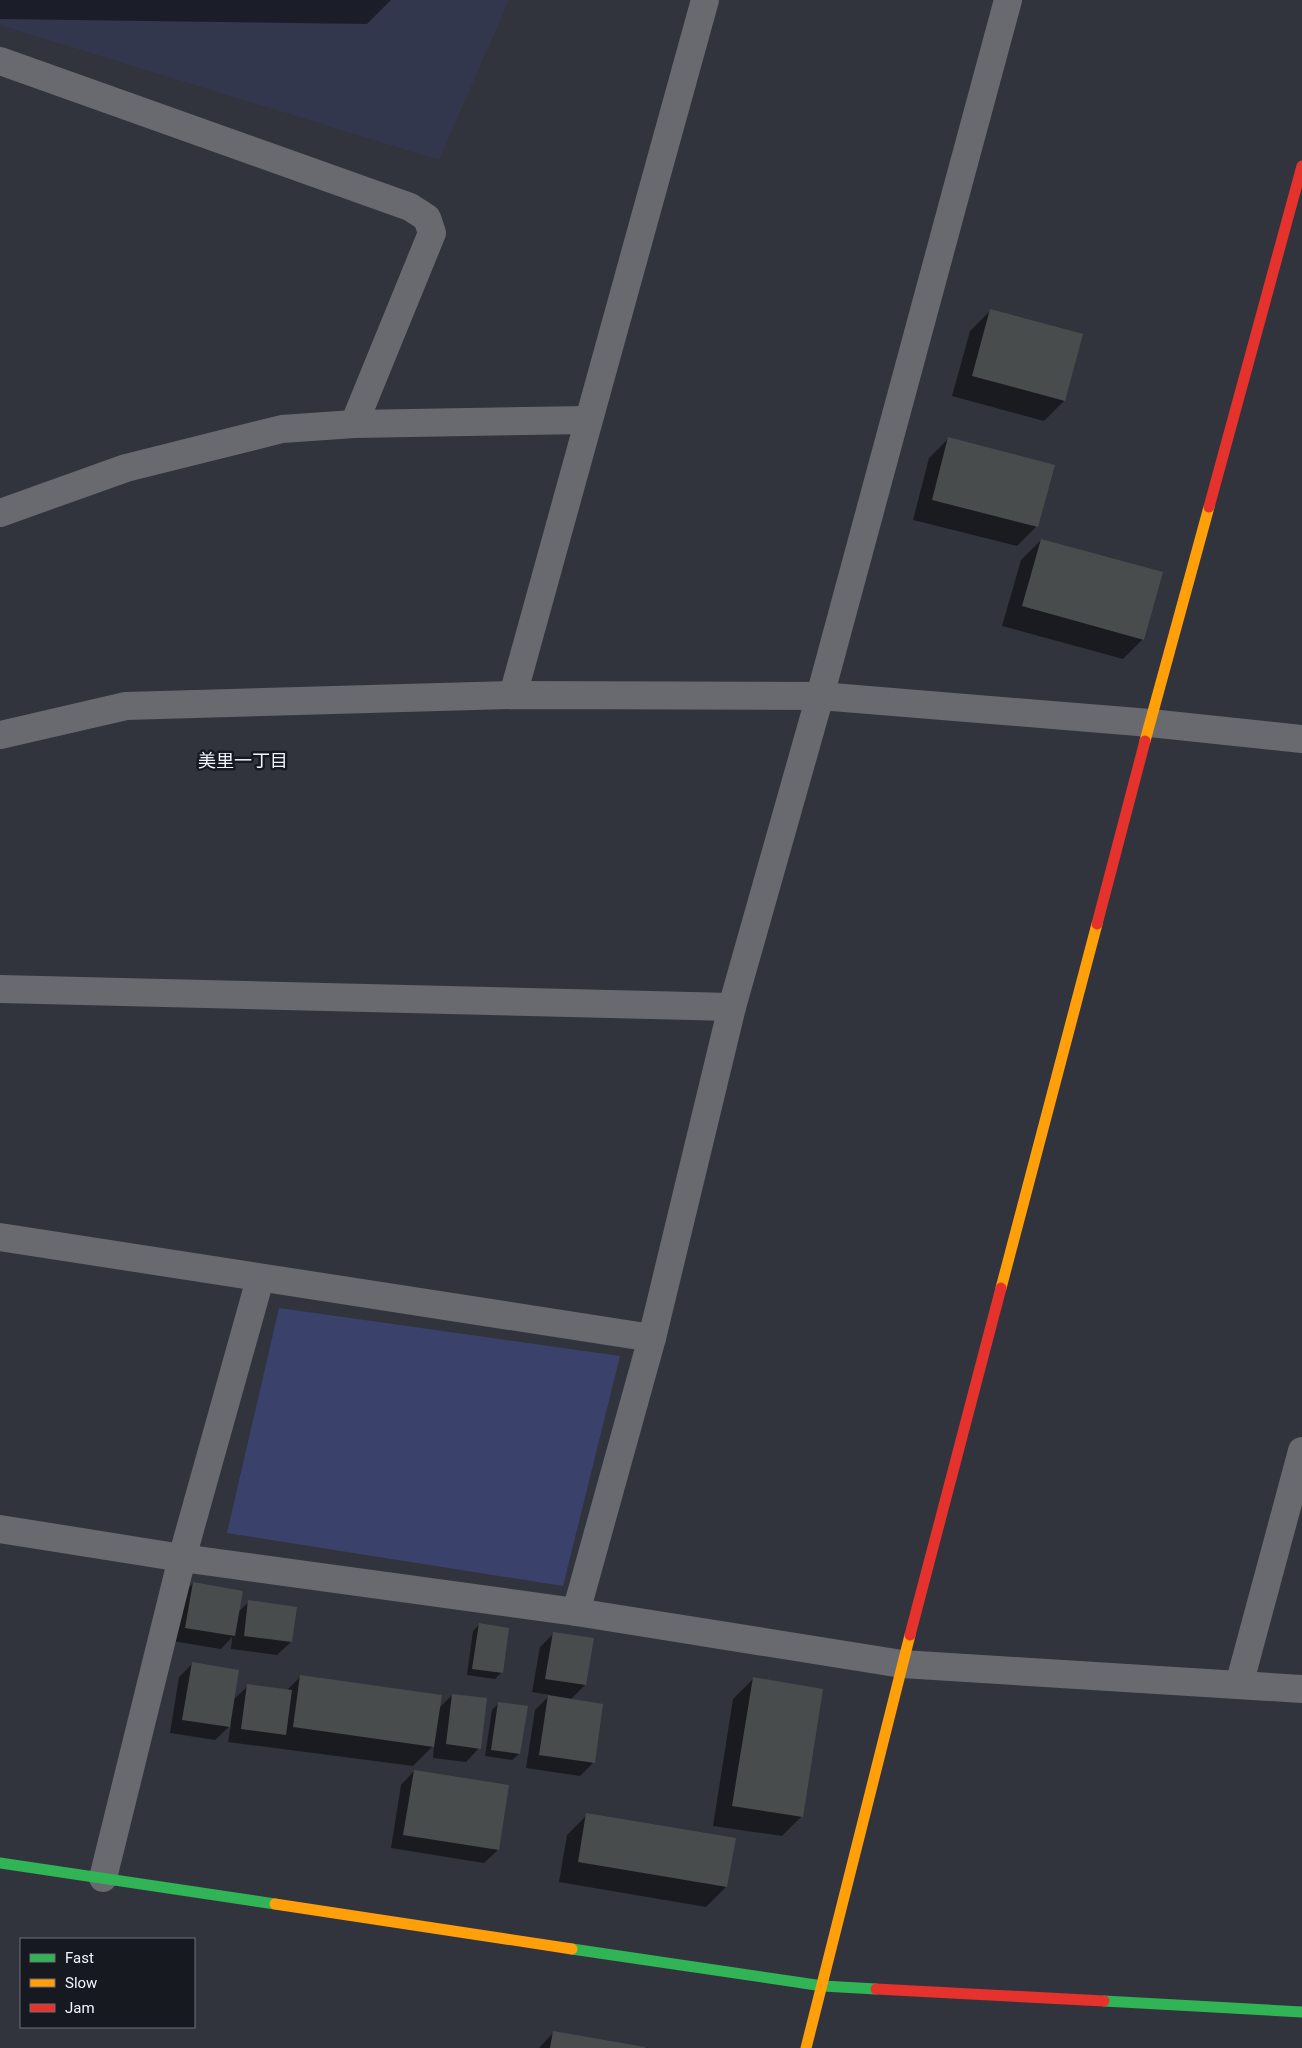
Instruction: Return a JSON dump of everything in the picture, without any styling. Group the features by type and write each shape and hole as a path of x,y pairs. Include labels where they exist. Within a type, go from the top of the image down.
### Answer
{"street":[{"path":"513,695 706,0"},
{"path":"576,1612 652,1338 732,1007 820,696 1008,0"},
{"path":"0,61 410,207 427,218 432,233 354,424"},
{"path":"806,2048 902,1664 1150,724 1302,166"},
{"path":"0,513 126,468 282,429 354,424 588,420"},
{"path":"0,735 126,706 513,695 820,696 1302,739"},
{"path":"0,989 732,1007"},
{"path":"0,1237 260,1279 652,1338"},
{"path":"103,1878 182,1558 260,1279"},
{"path":"1238,1686 1302,1451"},
{"path":"0,1529 182,1558 576,1612 902,1664 1302,1689"},
{"path":"0,1862 823,1986 1302,2012"}],"shaded area":[{"path":"0,0 509,0 439,160 0,25"},
{"path":"279,1308 620,1356 563,1586 227,1533"}],"building":[{"path":"990,309 1083,334 1065,401 972,376"},
{"path":"948,437 1055,465 1038,527 932,500"},
{"path":"1041,539 1163,572 1144,640 1022,606"},
{"path":"193,1582 243,1591 235,1636 185,1628"},
{"path":"248,1600 297,1607 292,1642 244,1636"},
{"path":"479,1623 509,1628 503,1673 472,1669"},
{"path":"553,1632 594,1638 586,1685 545,1679"},
{"path":"192,1662 239,1670 230,1727 182,1720"},
{"path":"300,1675 442,1695 434,1747 293,1727"},
{"path":"753,1677 823,1689 803,1817 732,1806"},
{"path":"247,1684 292,1690 286,1735 241,1729"},
{"path":"452,1694 487,1698 481,1749 446,1744"},
{"path":"548,1695 603,1704 595,1763 539,1755"},
{"path":"498,1702 528,1706 520,1754 491,1750"},
{"path":"414,1770 509,1785 499,1850 403,1835"},
{"path":"586,1813 736,1838 727,1887 578,1862"},
{"path":"553,2031 645,2047 645,2048 550,2048"}],"traffic: fast":[{"path":"0,1863 275,1904"},
{"path":"572,1949 823,1986 876,1989"},
{"path":"1104,2001 1302,2012"}],"traffic: slow":[{"path":"1145,741 1209,507"},
{"path":"1001,1288 1097,924"},
{"path":"806,2048 910,1635"},
{"path":"275,1904 572,1949"}],"traffic: jam":[{"path":"1209,507 1302,166"},
{"path":"1097,924 1145,741"},
{"path":"910,1635 1001,1288"},
{"path":"876,1989 1104,2001"}],"district":[{"name":"美里一丁目","path":"243,760"}]}
